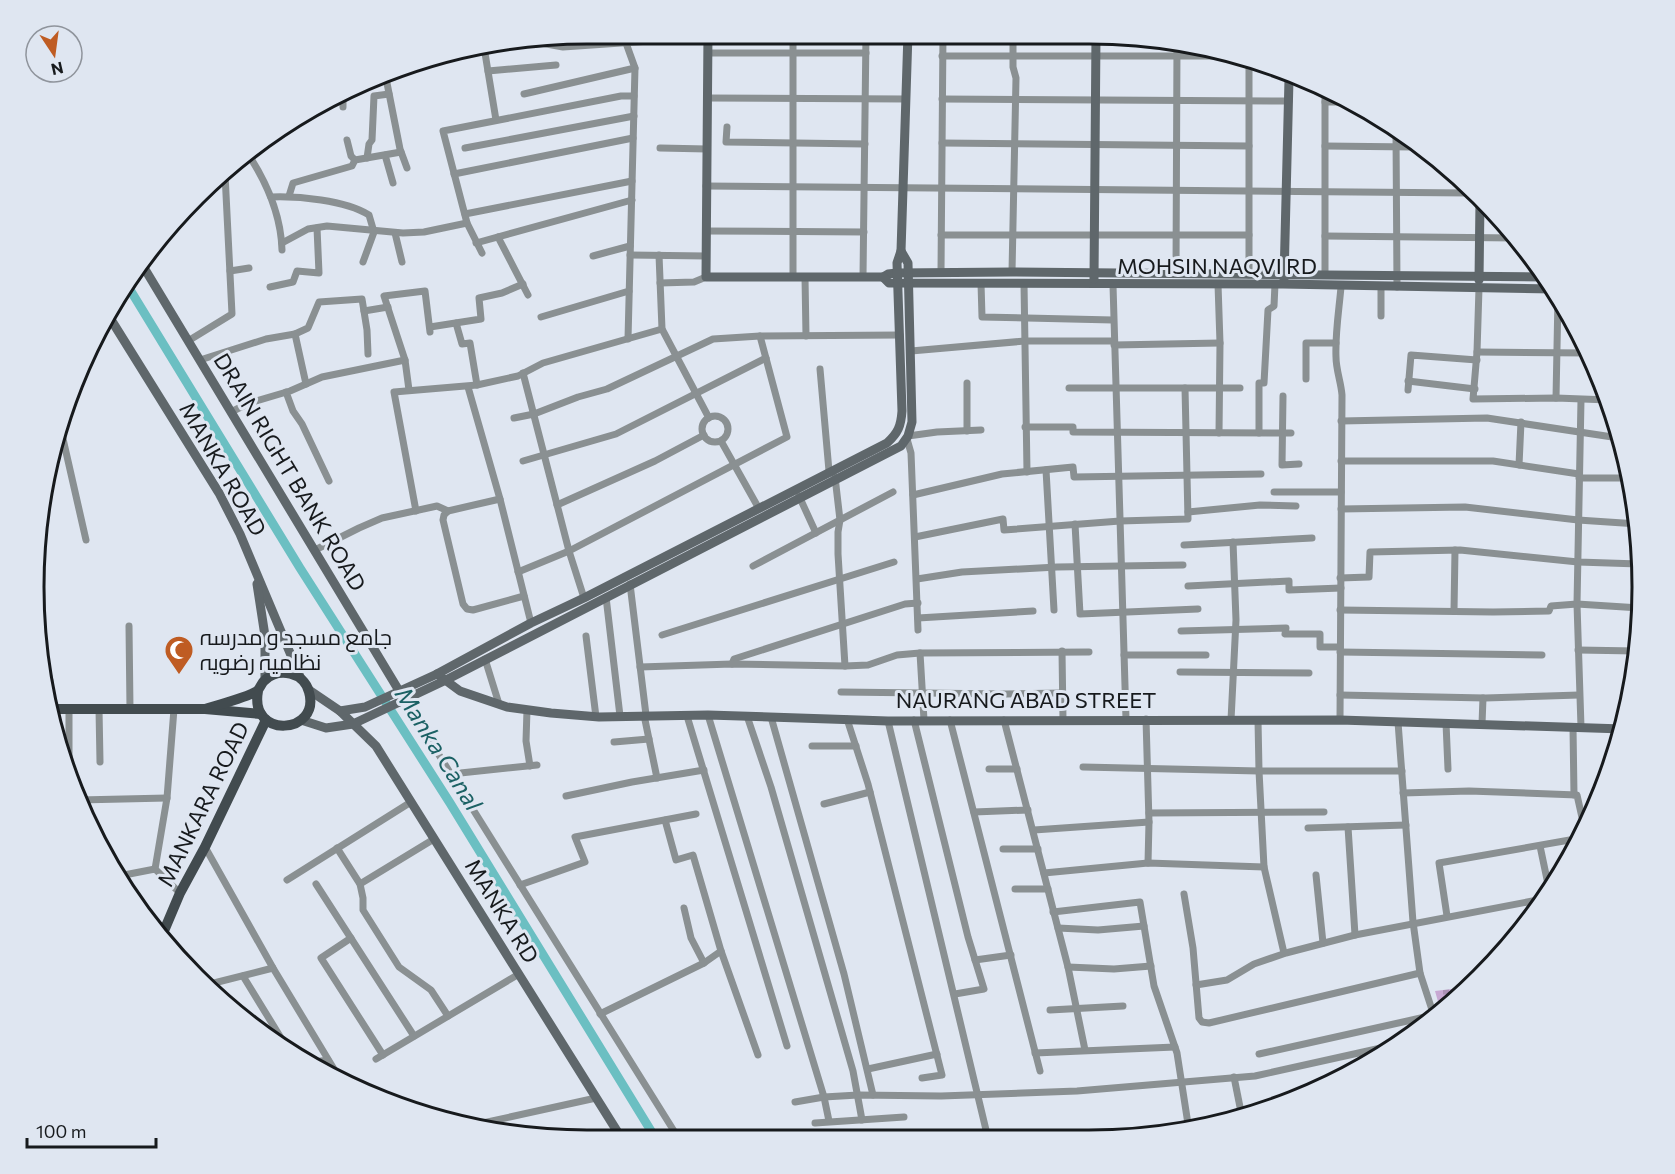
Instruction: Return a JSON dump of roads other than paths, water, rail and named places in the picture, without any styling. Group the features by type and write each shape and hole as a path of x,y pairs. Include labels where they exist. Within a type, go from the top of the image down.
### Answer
{"main road":[{"path":"58,709 204,709 264,717 280,726 288,726 301,720 308,711 311,701 309,690 301,679 294,675 279,673 265,680 256,699 264,717"},
{"path":"204,709 258,691"},
{"name":"MANKARA ROAD","path":"165,929 180,893 206,847 264,717"}],"street":[{"path":"553,45 563,47 610,44"},
{"path":"626,44 635,68 628,339"},
{"path":"660,283 694,282 706,277 708,44"},
{"path":"793,44 793,277"},
{"path":"863,277 866,44"},
{"path":"340,711 365,707 446,680 606,597 797,493 832,470 887,443 899,430 903,411 897,263 901,251 908,44"},
{"path":"941,272 943,44"},
{"path":"1011,272 1016,78 1013,44"},
{"path":"1094,284 1096,44"},
{"path":"1176,274 1177,51"},
{"path":"485,53 496,120"},
{"path":"708,53 866,53"},
{"path":"942,56 1203,56"},
{"path":"488,71 556,65"},
{"path":"524,93 635,68"},
{"path":"1249,68 1249,274"},
{"path":"387,82 401,152 407,168"},
{"path":"1259,433 1259,383 1264,383 1268,310 1274,306 1281,281 1289,82"},
{"path":"367,158 369,144 372,140 374,96 389,94"},
{"path":"482,254 467,223 443,131 621,96 634,96"},
{"path":"707,98 906,99"},
{"path":"942,99 1288,101"},
{"path":"1325,99 1325,275"},
{"path":"343,102 343,107"},
{"path":"1325,102 1332,102"},
{"path":"465,148 634,116"},
{"path":"727,127 726,142 865,144"},
{"path":"454,174 633,138"},
{"path":"1396,139 1397,287"},
{"path":"347,140 351,156 355,160"},
{"path":"942,143 1249,146"},
{"path":"1325,146 1407,147"},
{"path":"660,148 707,149"},
{"path":"355,160 401,152"},
{"path":"385,155 393,183"},
{"path":"252,160 271,196 279,219 282,247 308,229 327,226 395,233 424,232 467,223"},
{"path":"289,196 293,183 352,166 355,160"},
{"path":"188,341 232,314 225,181"},
{"path":"465,214 632,181"},
{"path":"706,186 1461,193"},
{"path":"271,196 289,196 345,205 369,215 374,232 363,262"},
{"path":"476,243 632,200"},
{"path":"1480,211 1477,360 1473,399 1598,400"},
{"path":"270,287 293,282 297,271 319,273 317,228"},
{"path":"706,231 864,232"},
{"path":"395,233 402,262"},
{"path":"941,235 1249,235"},
{"path":"1325,236 1504,238"},
{"path":"498,237 528,295"},
{"path":"593,256 630,250 659,255 706,256"},
{"path":"901,251 908,263 909,278 912,422 908,438 911,453 918,630"},
{"path":"659,255 662,329 709,418"},
{"path":"230,271 249,268"},
{"name":"DRAIN RIGHT BANK ROAD","path":"146,270 315,550 397,696"},
{"name":"MOHSIN NAQVI RD","path":"909,278 941,272 1249,274 1281,281 1341,287 1542,289"},
{"name":"MOHSIN NAQVI RD","path":"706,277 883,277 889,283 898,278 909,278 981,283 1113,285 1218,284 1281,281 1325,275 1534,277"},
{"path":"805,277 806,336"},
{"path":"981,283 982,317 1113,320"},
{"path":"1024,283 1027,472"},
{"path":"409,390 405,360 384,297 425,291 430,330 481,319 479,298 502,293 523,284"},
{"path":"1218,284 1219,433"},
{"path":"1113,285 1126,719"},
{"path":"1381,286 1381,316"},
{"path":"1340,720 1342,395 1341,378 1336,360 1336,343 1341,287"},
{"path":"541,317 629,291"},
{"path":"200,360 266,339 295,334 308,328 319,302 362,299 368,354"},
{"path":"364,311 388,307"},
{"path":"1556,398 1558,313"},
{"name":"MANKA ROAD","path":"112,322 219,493 254,567 301,679"},
{"path":"456,323 462,344 470,343 477,385"},
{"path":"416,511 394,392 468,387 501,381 543,363 662,329"},
{"path":"295,334 306,384"},
{"path":"514,418 534,414 578,397 607,389 712,339 760,336 900,335"},
{"path":"518,572 569,551 788,437 760,336"},
{"path":"911,351 1025,341 1220,343"},
{"path":"1306,379 1306,343 1336,343"},
{"path":"1477,352 1578,353"},
{"path":"1407,390 1411,355 1477,360"},
{"path":"524,461 616,434 766,358"},
{"path":"231,412 249,403 286,392 322,377 405,360"},
{"path":"820,369 840,520 838,532 845,666"},
{"path":"524,373 569,551 584,598"},
{"path":"1408,381 1475,389"},
{"path":"967,383 967,431"},
{"path":"468,387 500,499 531,623"},
{"path":"1069,388 1240,388"},
{"path":"915,537 1003,519 1004,530 1120,521 1188,519 1185,388"},
{"path":"286,392 293,411 302,424 329,481"},
{"path":"1282,396 1287,433 1282,465 1299,464"},
{"path":"1574,795 1579,695 1577,604 1581,400"},
{"path":"717,417 727,424 727,435 721,441 709,441 704,435 704,424 709,418 717,417"},
{"path":"1341,421 1487,418 1610,436"},
{"path":"1519,465 1521,422"},
{"path":"1025,427 1073,427 1073,432 1287,433"},
{"path":"301,720 326,728 353,724 369,717 397,696 531,623 584,598 758,507 836,480 896,450 908,438 937,432 981,430"},
{"path":"557,505 655,461 704,435"},
{"path":"63,441 86,540"},
{"path":"721,441 758,507"},
{"path":"1341,461 1493,461 1579,476 1620,478"},
{"path":"913,495 1002,474 1073,467 1074,477 1261,474"},
{"path":"1046,470 1054,610"},
{"path":"753,566 893,492"},
{"path":"1274,492 1341,492"},
{"path":"797,493 816,533"},
{"path":"500,499 448,511 444,515 443,520 463,604 466,609 472,610 524,596"},
{"path":"1188,512 1260,505 1296,506"},
{"path":"315,550 382,518 437,506 448,511"},
{"path":"1341,508 1465,507 1628,523"},
{"path":"1076,524 1080,614 1198,609"},
{"path":"1184,545 1312,538"},
{"path":"1231,720 1235,629 1233,542"},
{"path":"1340,578 1370,577 1370,552 1455,550 1578,562 1631,564"},
{"path":"1454,611 1455,550"},
{"path":"662,635 894,562"},
{"path":"917,579 962,572 1183,565"},
{"path":"254,567 265,636 265,680"},
{"path":"1188,586 1289,581 1289,590 1341,588"},
{"path":"630,584 645,715 657,778"},
{"path":"606,597 620,716"},
{"path":"732,664 734,658 766,647 905,604 918,603"},
{"path":"1340,610 1549,611 1551,606 1577,604 1631,607"},
{"path":"918,618 1033,611"},
{"path":"129,626 130,709"},
{"path":"1181,631 1286,628 1286,634 1320,634 1320,647 1340,650 1542,655"},
{"path":"586,636 596,717"},
{"path":"1578,650 1628,651"},
{"path":"1062,651 1064,720"},
{"path":"640,667 732,664 845,666 868,665 897,655 920,653 1089,652"},
{"path":"920,653 924,720"},
{"path":"1124,655 1206,655"},
{"path":"485,660 499,704"},
{"path":"1180,672 1309,673"},
{"name":"NAURANG ABAD STREET","path":"437,674 460,691 499,704 526,710 596,717 747,716 888,721 1340,720 1613,729"},
{"name":"MANKA RD","path":"309,690 340,711 376,746 616,1130"},
{"path":"841,692 1063,693"},
{"path":"1340,695 1483,698 1579,695"},
{"path":"397,696 451,774 673,1130"},
{"path":"1482,724 1483,698"},
{"path":"69,709 69,752"},
{"path":"99,709 99,762"},
{"path":"155,869 167,798 174,709"},
{"path":"451,774 534,766 526,741 526,710"},
{"path":"687,716 787,1046"},
{"path":"708,716 824,1097 828,1121"},
{"path":"747,716 771,787 853,1071 862,1119"},
{"path":"771,717 844,974 873,1095"},
{"path":"847,719 870,792 942,1075 922,1078"},
{"path":"1146,719 1148,863"},
{"path":"914,720 984,989 955,994"},
{"path":"950,720 1040,1071"},
{"path":"1004,720 1078,1007 1085,1050"},
{"path":"1258,720 1264,867 1284,953"},
{"path":"888,721 986,1130"},
{"path":"1398,722 1413,922 1420,973 1431,1008"},
{"path":"1446,723 1448,769"},
{"path":"614,742 649,739"},
{"path":"812,747 856,746"},
{"path":"1083,767 1402,771"},
{"path":"989,769 1017,769"},
{"path":"566,796 704,770"},
{"path":"1404,793 1469,791 1577,795 1581,814"},
{"path":"824,804 870,792"},
{"path":"87,800 167,798"},
{"path":"287,880 411,802"},
{"path":"974,812 1028,810"},
{"path":"1149,813 1324,812"},
{"path":"520,885 585,862 575,837 696,814"},
{"path":"665,820 676,860 693,855 721,951 758,1055"},
{"path":"1034,830 1149,822"},
{"path":"1308,828 1406,825"},
{"path":"1348,827 1355,935"},
{"path":"360,884 434,839"},
{"path":"1447,916 1439,863 1568,840"},
{"path":"1540,846 1547,878"},
{"path":"206,847 273,968 332,1067"},
{"path":"338,848 360,884 363,910 399,967 431,990 448,1016"},
{"path":"1003,849 1038,849"},
{"path":"1044,873 1148,863 1264,867"},
{"path":"126,875 155,869"},
{"path":"155,869 180,893"},
{"path":"1316,875 1323,943"},
{"path":"316,884 414,1036"},
{"path":"1015,889 1048,889"},
{"path":"1184,894 1193,948 1199,1018 1202,1022 1209,1023 1420,973"},
{"path":"1196,985 1227,980 1254,964 1323,943 1413,922 1531,901"},
{"path":"1053,912 1140,902 1154,986 1174,1047 1188,1121"},
{"path":"684,908 690,938 705,963"},
{"path":"1058,928 1098,930 1144,926"},
{"path":"351,938 321,958 379,1057 519,974"},
{"path":"600,1014 705,963 721,951"},
{"path":"975,960 1011,955"},
{"path":"1068,967 1114,969 1151,966"},
{"path":"215,983 273,968"},
{"path":"243,976 279,1035"},
{"path":"1050,1010 1123,1006"},
{"path":"1259,1054 1417,1020"},
{"path":"1035,1053 1174,1047"},
{"path":"795,1102 858,1095 941,1096 1077,1091 1255,1076 1373,1050"},
{"path":"868,1070 937,1054"},
{"path":"321,1061 328,1060"},
{"path":"1234,1077 1240,1109"},
{"path":"491,1122 596,1098"},
{"path":"815,1123 904,1117"}],"waterway":[{"name":"Manka Canal","path":"131,291 300,568 450,803 650,1130"}],"place":[{"name":"جامع مسجد و مدرسہ نظامیہ رضویہ","path":"179,676"}]}
